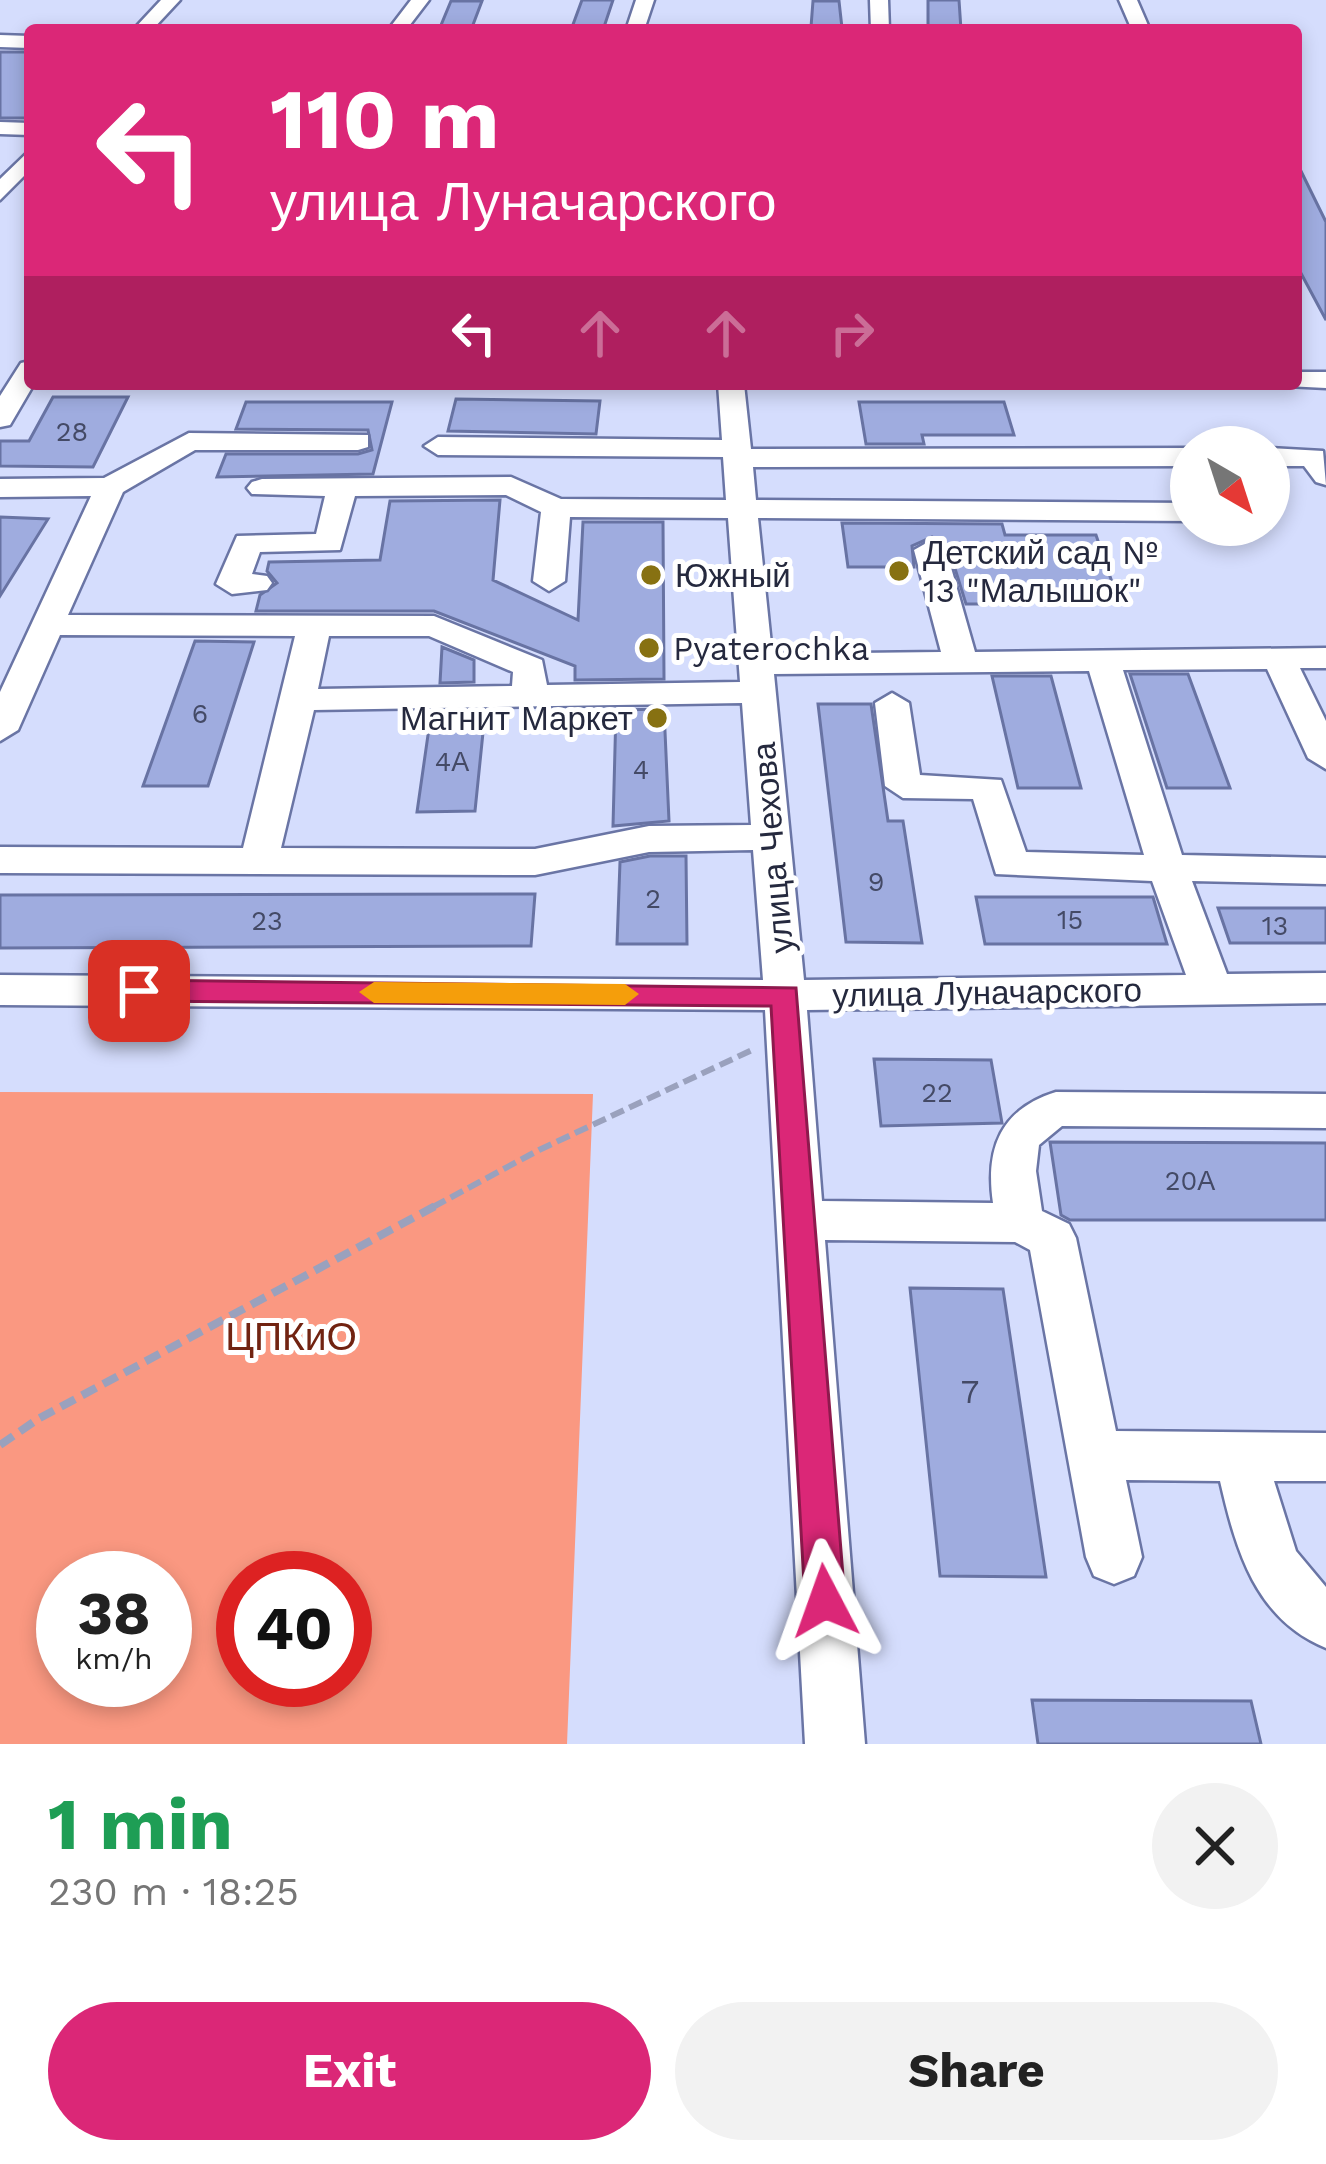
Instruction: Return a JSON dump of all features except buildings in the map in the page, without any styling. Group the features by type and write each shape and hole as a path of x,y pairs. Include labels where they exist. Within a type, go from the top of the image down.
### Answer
{"street":[{"path":"148,24 171,0"},
{"path":"403,24 421,0"},
{"path":"0,193 24,163"},
{"path":"0,419 20,380"},
{"name":"улица Чехова","path":"732,390 786,1015 835,1744"},
{"path":"0,488 110,488 189,442 358,441"},
{"path":"438,446 1170,458"},
{"path":"1290,457 1313,457 1326,476"},
{"path":"262,488 511,486 556,508 1170,512"},
{"path":"0,730 110,488"},
{"path":"256,583 232,584 248,543 345,544 342,488"},
{"path":"549,581 556,508"},
{"path":"919,509 961,662"},
{"path":"47,625 434,626 530,667 529,696"},
{"path":"260,861 314,626"},
{"path":"299,700 529,696 961,662 1326,658"},
{"path":"1279,659 1326,758"},
{"path":"1102,661 1167,868 1212,989"},
{"path":"892,703 903,786 988,788 1010,865 1326,871"},
{"path":"0,860 535,862 649,838 771,837"},
{"name":"улица Луначарского","path":"0,989 786,1015 1212,989 1326,988"},
{"path":"1020,1222 1010,1153 1024,1127 1056,1109 1326,1112"},
{"path":"800,1220 1020,1222 1057,1243 1114,1557"},
{"path":"1095,1455 1326,1457"},
{"path":"1241,1456 1279,1583 1303,1608 1326,1620"}],"path":[{"path":"0,1445 58,1408 786,1015"}],"green space":[{"name":"ЦПКиО","path":"0,1092 593,1094 567,1744 0,1744"}],"slow traffic":[{"path":"374,992 625,994"}],"place":[{"name":"Детский сад № 13 \"Малышок\"","path":"899,571"},
{"name":"Южный","path":"651,575"},
{"name":"Pyaterochka","path":"649,648"},
{"name":"Магнит Маркет","path":"657,718"}],"route":[{"path":"139,991 785,995 825,1601"}]}
